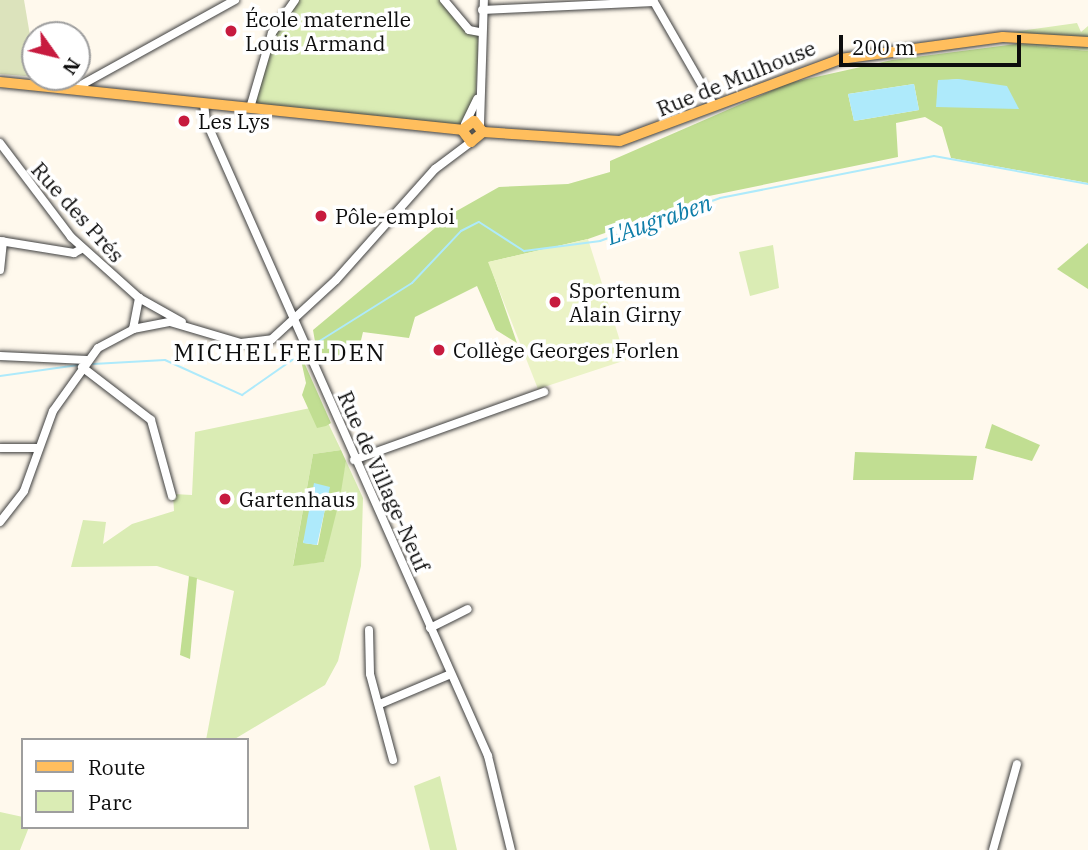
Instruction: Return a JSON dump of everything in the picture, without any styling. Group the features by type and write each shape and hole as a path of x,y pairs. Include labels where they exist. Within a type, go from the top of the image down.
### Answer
{"main road":[{"name":"Rue de Mulhouse","path":"464,127 620,141 840,58 1003,37 1088,41"},
{"path":"0,82 21,84"},
{"path":"91,91 464,127 471,142 482,128"}],"street":[{"path":"91,80 235,0"},
{"path":"250,108 272,33 295,0"},
{"path":"444,0 469,30 479,32"},
{"path":"482,128 479,32 484,0"},
{"path":"482,10 654,2 714,106"},
{"path":"464,127 479,93"},
{"name":"Rue de Village-Neuf","path":"204,103 206,121 354,460 488,756 511,850"},
{"path":"0,523 24,491 37,448 85,364 133,329 170,322 185,324 248,344 294,323 435,169 471,142"},
{"name":"Rue des Prés","path":"0,143 34,195 83,248 139,298 185,324"},
{"path":"0,270 2,241 83,248"},
{"path":"133,329 139,298"},
{"path":"163,310 170,322"},
{"path":"0,356 85,364 151,420 172,496"},
{"path":"354,460 544,392"},
{"path":"0,448 37,448"},
{"path":"430,628 468,609"},
{"path":"369,630 370,674 393,760"},
{"path":"380,704 451,674"},
{"path":"993,850 1017,764"}],"green space":[{"path":"0,0 24,0 28,21 21,21 21,76 0,74"},
{"path":"295,0 444,0 469,30 479,32 475,106 460,125 250,104 272,33"},
{"path":"1077,23 1081,32 1088,26 1088,51 1016,44 1012,32"},
{"path":"1016,44 1088,51 1088,183 951,158 942,127 925,117 896,123 898,157 709,196 588,239 489,262 517,343 496,330 477,286 415,317 409,338 363,332 357,357 317,353 313,330 453,213 499,187 568,184 610,172 610,161 789,83 892,60","holes":["959,79 964,107 937,107 938,81","914,84 919,110 854,121 848,94"]},
{"name":"Sportenum Alain Girny","path":"588,239 626,360 538,389 488,262"},
{"path":"1088,243 1088,289 1057,269"},
{"path":"773,245 779,288 750,296 739,252"},
{"path":"299,351 331,423 326,426 317,428 302,395 306,383"},
{"path":"320,406 341,450 313,454 293,565 324,562 346,461 363,498 361,566 338,661 325,685 236,738 206,738 234,591 157,566 71,567 83,520 106,522 103,544 132,524 174,511 173,494 192,495 195,432"},
{"path":"992,424 1040,445 1032,461 985,448"},
{"path":"341,450 346,461 340,498 324,562 293,566 313,454","holes":["329,488 318,545 303,542"]},
{"path":"855,452 977,456 973,480 853,480"},
{"path":"189,576 197,578 190,659 180,655"},
{"path":"440,776 457,850 430,850 414,786"},
{"path":"0,812 21,817 21,829 28,829 20,850 0,850"}],"water":[{"path":"959,79 1007,86 1019,109 936,107 938,80"},
{"path":"914,84 919,110 854,121 848,94"},
{"path":"314,483 330,487 317,545 303,543"}],"waterway":[{"name":"L'Augraben","path":"310,347 412,283 461,231 479,222 524,251 600,241 720,198 934,156 1088,184"},
{"name":"L'Augraben","path":"93,364 165,360 242,395 305,351"},
{"name":"L'Augraben","path":"0,376 78,365"}],"place":[{"name":"École maternelle Louis Armand","path":"231,31"},
{"name":"Les Lys","path":"184,121"},
{"name":"Pôle-emploi","path":"321,216"},
{"name":"Sportenum Alain Girny","path":"555,302"},
{"name":"Collège Georges Forlen","path":"439,350"},
{"name":"Gartenhaus","path":"225,499"}],"district":[{"name":"MICHELFELDEN","path":"280,353"}]}
